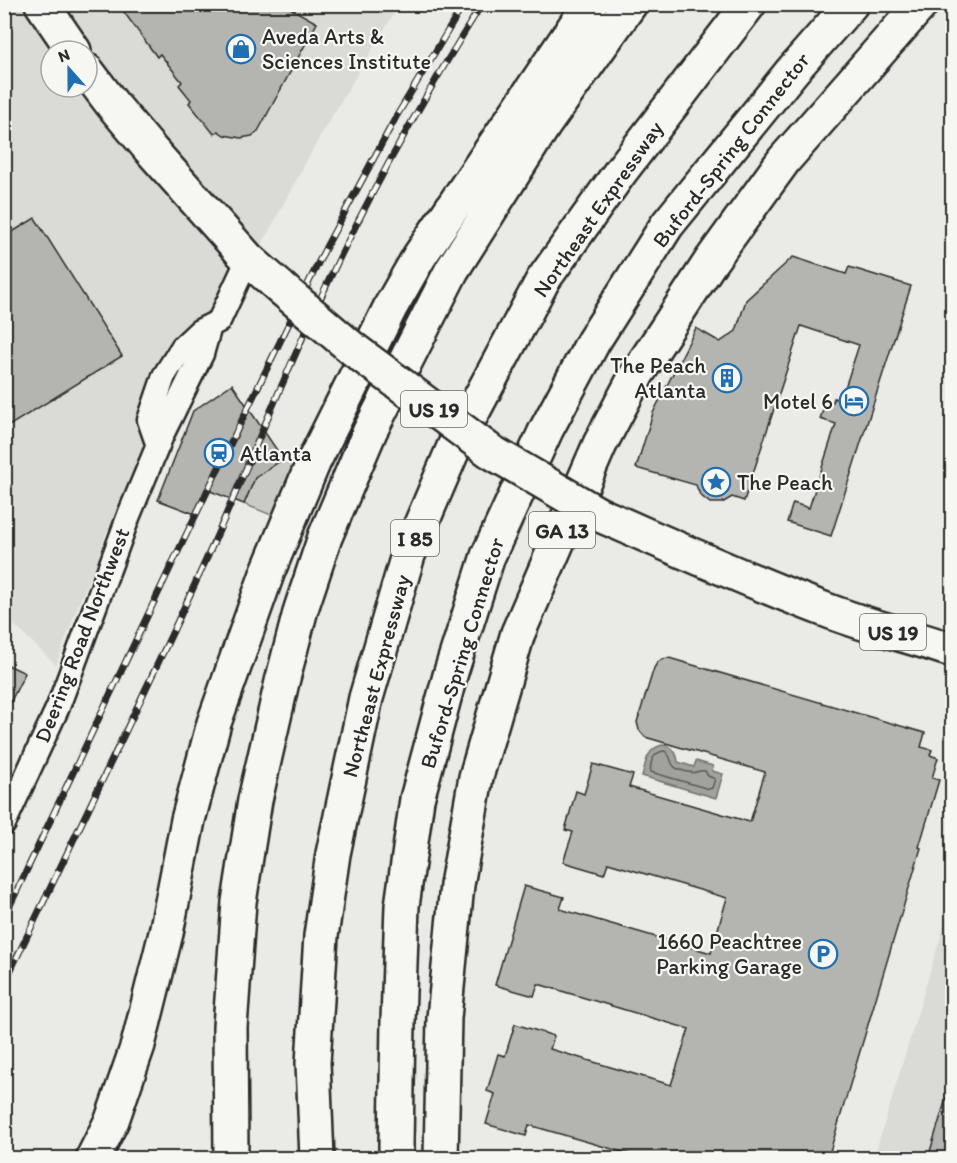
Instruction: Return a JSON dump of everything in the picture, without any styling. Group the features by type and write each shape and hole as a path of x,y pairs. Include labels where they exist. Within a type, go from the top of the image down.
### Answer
{"main road":[{"path":"42,4 66,39"},
{"path":"93,1158 112,1120 138,1045 166,933 188,820 214,723 268,571 314,460 391,306 419,257 590,4"},
{"path":"230,1157 230,1027 242,879 255,800 282,682 301,609 325,537 370,431 452,270 544,125 630,4"},
{"name":"Northeast Expressway","path":"317,1158 313,1063 321,936 333,854 366,698 408,555 454,447 543,280 621,171 749,4"},
{"name":"Buford-Spring Connector","path":"398,1158 396,1147 398,1021 402,906 417,799 451,672 488,556 546,430 593,342 667,225 793,70 851,4"},
{"name":"GA 13","path":"441,1158 444,1018 457,885 476,777 518,633 600,444 637,374 711,261 784,160 921,4"},
{"name":"US 19","path":"99,87 150,149 248,259 353,349 490,451 598,514 746,579 868,625 952,650"}],"street":[{"name":"Deering Road Northwest","path":"5,823 58,707 129,515 158,446 149,420 164,376 183,346 200,331 219,321 248,259"}],"shaded area":[{"path":"4,5 399,5 320,136 106,534 56,665 5,616"},
{"path":"283,459 302,459 279,518 244,504 255,478"},
{"path":"952,899 952,1158 874,1158"}],"water":[{"path":"662,745 673,750 678,762 694,767 696,761 713,766 712,771 723,774 716,798 642,776 650,753"}],"building":[{"path":"118,4 283,4 317,23 258,131 252,136 241,138 224,135 218,131 214,134 189,103 191,100 179,85 182,82 160,54 157,57"},
{"path":"35,218 122,356 4,429 4,237"},
{"name":"The Peach Atlanta","path":"793,257 846,274 849,267 911,286 831,536 787,522 793,503 809,508 836,424 820,419 826,400 833,402 834,398 841,400 859,345 801,326 744,501 732,497 722,503 710,503 700,495 696,485 636,468 653,413 696,328 720,342 736,331 746,300"},
{"path":"232,384 283,459 255,478 244,504 205,489 195,514 158,500 193,411"},
{"path":"669,658 925,733 921,747 932,750 930,755 938,758 932,778 939,780 919,847 921,848 828,1158 643,1158 529,1125 526,1136 486,1124 495,1094 487,1091 498,1054 505,1056 515,1024 554,1036 550,1049 671,1085 689,1029 538,984 534,996 495,985 524,886 564,897 560,909 711,953 727,898 608,863 604,874 563,862 573,832 565,830 576,791 584,794 593,764 633,775 629,787 750,822 765,772 645,737 639,730 637,722 654,668 662,659"},
{"path":"4,663 25,673 4,715"},
{"path":"948,1092 952,1093 952,1158 928,1158"}],"railway":[{"path":"4,918 326,247 396,117 464,4"},
{"path":"4,984 195,584 342,253 409,127 482,4"}],"place":[{"name":"Aveda Arts & Sciences Institute","path":"241,49"},
{"name":"The Peach Atlanta","path":"727,378"},
{"name":"Motel 6","path":"854,401"},
{"name":"Atlanta","path":"219,453"},
{"name":"The Peach","path":"716,482"},
{"name":"1660 Peachtree Parking Garage","path":"823,954"}]}
